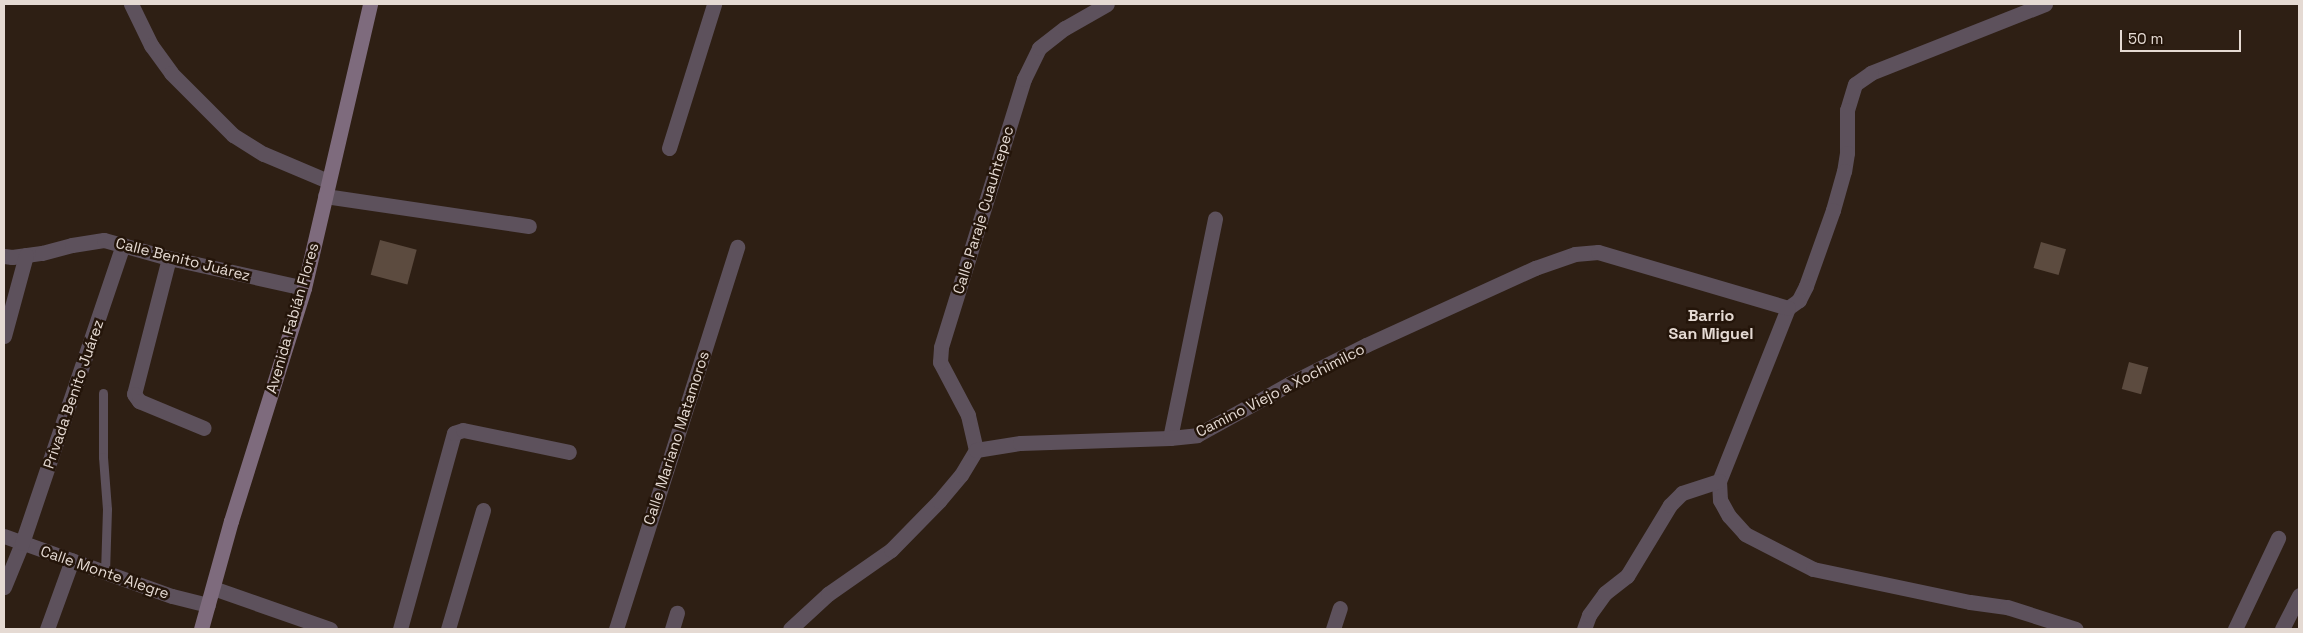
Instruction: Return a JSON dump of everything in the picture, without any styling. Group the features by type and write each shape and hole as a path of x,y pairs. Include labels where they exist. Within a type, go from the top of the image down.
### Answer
{"main road":[{"name":"Avenida Fabián Flores","path":"201,629 231,521 304,288 370,4"}],"street":[{"path":"131,4 151,45 171,73 233,135 264,154 327,188 528,226"},
{"path":"669,148 714,4"},
{"name":"Calle Paraje Cuauhtepec","path":"976,450 968,415 940,362 941,347 1024,79 1039,48 1065,28 1107,4"},
{"path":"2044,4 1871,73 1855,84 1847,110 1847,153 1844,171 1833,210 1806,286 1799,300 1788,308 1718,481 1720,500 1729,516 1745,534 1813,569 1970,602 2007,607 2076,629"},
{"path":"1170,438 1215,219"},
{"name":"Calle Benito Juárez","path":"4,256 26,255 104,240 169,258 304,288"},
{"name":"Privada Benito Juárez","path":"4,587 22,543 123,245"},
{"name":"Calle Mariano Matamoros","path":"616,629 737,246"},
{"name":"Camino Viejo a Xochimilco","path":"976,450 1020,443 1170,438 1197,435 1289,384 1366,345 1535,268 1575,254 1598,252 1788,308"},
{"path":"4,336 26,255"},
{"path":"169,258 134,394 139,401 204,428"},
{"path":"400,629 454,433 463,430 569,452"},
{"path":"790,629 828,594 891,550 961,476 976,450"},
{"path":"1584,629 1589,616 1605,593 1627,576 1670,505 1682,493 1718,481"},
{"path":"448,629 483,510"},
{"name":"Calle Monte Alegre","path":"4,536 172,596 208,605"},
{"path":"2235,629 2278,538"},
{"path":"47,629 72,560"},
{"path":"213,588 330,629"},
{"path":"2282,629 2299,595"},
{"path":"1333,629 1340,608"},
{"path":"672,629 677,613"}],"lane":[{"path":"103,393 103,457 107,509 105,572"}],"building":[{"path":"380,240 417,250 407,285 371,275"},
{"path":"2041,242 2066,249 2059,275 2034,268"},
{"path":"2129,362 2148,367 2141,394 2122,389"}],"district":[{"name":"Barrio San Miguel","path":"1711,325"}]}
